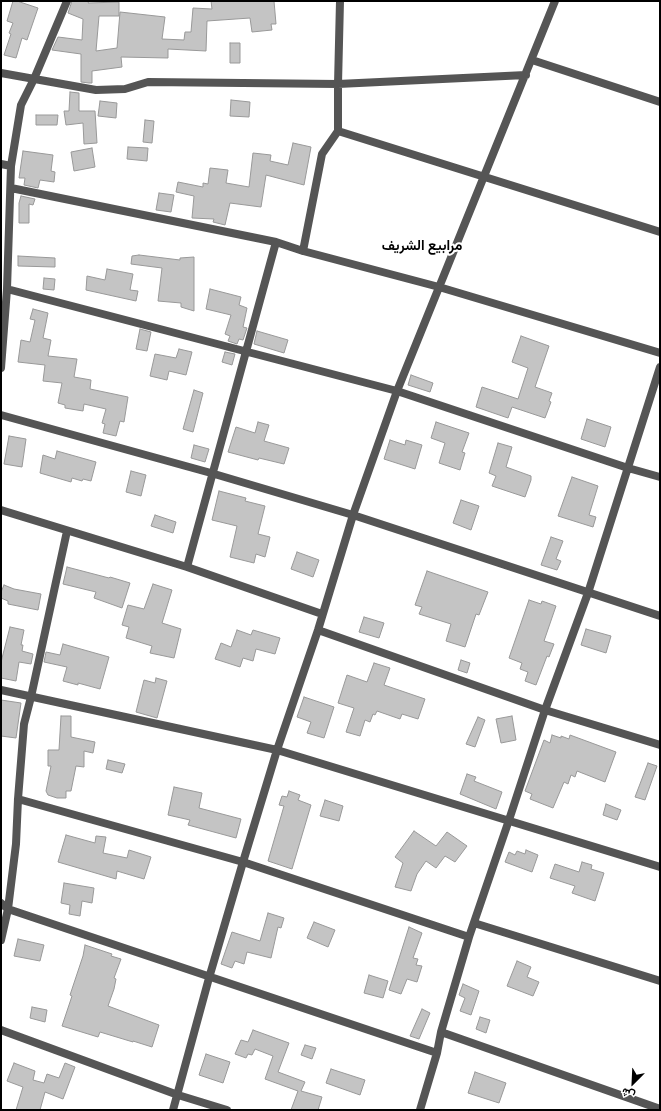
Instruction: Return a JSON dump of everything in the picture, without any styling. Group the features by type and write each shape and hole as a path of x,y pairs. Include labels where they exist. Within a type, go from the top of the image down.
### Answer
{"street":[{"path":"1,368 7,289 11,166 21,106 67,1"},
{"path":"303,251 322,154 338,131 340,1"},
{"path":"173,1110 209,978 243,862 277,750 318,630 353,515 397,391 555,1"},
{"path":"532,60 660,102"},
{"path":"1,73 96,90 125,89 148,82 338,84 526,75"},
{"path":"338,131 660,232"},
{"path":"1,164 11,166"},
{"path":"11,188 276,242 303,251 439,287 660,353"},
{"path":"186,567 276,242"},
{"path":"7,289 397,391 628,468 660,477"},
{"path":"420,1110 469,937 545,710 588,593 660,367"},
{"path":"1,415 353,515 660,616"},
{"path":"1,510 186,567 322,614"},
{"path":"1,940 8,909 16,844 24,724 67,531"},
{"path":"318,630 545,710 660,745"},
{"path":"1,690 277,750 660,867"},
{"path":"18,799 243,862 469,937"},
{"path":"1,903 8,909 209,978 437,1053"},
{"path":"474,923 660,981"},
{"path":"1,1030 178,1095 227,1110"},
{"path":"441,1032 660,1108"}],"building":[{"path":"13,1 38,8 27,40 22,38 16,58 4,55 13,23 7,21"},
{"path":"72,1 89,1 88,3 119,2 119,16 99,16 96,51 117,48 120,12 165,17 162,39 184,40 185,32 191,32 193,8 212,9 211,1 274,1 276,24 271,24 272,30 252,32 250,18 207,21 206,51 168,49 168,58 121,57 122,67 92,71 92,83 89,83 81,82 81,54 52,50 58,37 82,40 83,19 68,13"},
{"path":"230,43 240,43 240,63 230,63"},
{"path":"70,92 79,93 79,111 95,111 97,143 84,144 83,123 66,125 64,111 69,111"},
{"path":"231,100 250,102 249,117 230,116"},
{"path":"100,101 117,103 116,118 98,116"},
{"path":"36,115 58,115 57,125 36,125"},
{"path":"145,120 154,121 152,143 143,142"},
{"path":"293,143 311,147 304,185 266,175 261,207 230,203 225,225 213,222 214,219 192,218 194,196 176,192 178,182 203,187 203,183 208,184 210,168 228,170 226,183 249,187 253,153 271,155 270,161 288,165"},
{"path":"128,147 148,148 147,161 127,159"},
{"path":"92,148 95,167 74,171 71,152"},
{"path":"23,151 53,155 51,171 55,172 54,182 40,180 38,188 24,185 25,178 19,178"},
{"path":"159,193 174,195 171,212 156,210"},
{"path":"21,196 35,199 33,205 29,204 29,223 19,223 19,203"},
{"path":"139,255 180,260 180,258 194,257 194,311 181,307 181,303 158,301 162,268 131,264 132,256"},
{"path":"18,256 55,258 55,267 18,266"},
{"path":"107,269 133,274 130,290 138,291 136,301 86,290 87,276 105,280"},
{"path":"44,278 55,279 54,290 43,289"},
{"path":"210,289 241,297 239,305 247,308 243,327 247,328 243,340 239,339 237,344 228,341 230,336 225,334 231,315 206,309"},
{"path":"33,309 48,313 43,338 51,340 48,356 77,359 74,377 91,380 90,389 128,397 124,422 120,421 116,436 103,433 105,424 102,423 106,409 84,404 83,411 65,408 65,405 58,403 62,383 43,381 45,365 18,362 21,340 30,342 35,320 30,319"},
{"path":"140,329 151,332 147,351 136,349"},
{"path":"257,331 288,340 284,353 254,344"},
{"path":"521,336 549,346 535,387 552,393 549,401 551,402 545,418 512,407 508,418 476,407 482,387 518,399 528,368 512,362"},
{"path":"179,349 192,352 186,375 169,371 167,380 150,376 155,354 176,358"},
{"path":"225,352 235,354 232,365 222,362"},
{"path":"411,375 433,383 430,392 408,385"},
{"path":"194,390 203,393 193,432 183,429"},
{"path":"587,419 611,427 605,447 581,439"},
{"path":"258,422 269,425 264,441 289,448 284,464 259,458 258,460 228,452 236,427 255,433"},
{"path":"436,422 469,433 462,452 465,453 460,470 439,463 445,443 431,438"},
{"path":"9,436 26,439 22,467 4,464"},
{"path":"390,440 405,445 406,440 422,445 415,469 384,459"},
{"path":"498,443 512,447 506,467 531,476 525,497 492,486 496,476 489,473"},
{"path":"194,445 209,449 205,462 191,458"},
{"path":"57,451 96,462 91,481 83,479 82,481 72,478 71,482 40,473 43,455 55,459"},
{"path":"131,471 146,475 141,496 126,492"},
{"path":"572,477 598,486 589,515 596,517 593,527 558,516"},
{"path":"219,491 246,498 245,501 265,506 258,534 270,537 265,557 256,554 254,563 230,557 237,526 212,520"},
{"path":"461,500 479,506 471,530 453,523"},
{"path":"155,515 176,522 173,533 151,526"},
{"path":"551,537 563,541 556,559 561,561 557,570 541,565"},
{"path":"297,552 319,560 313,577 291,569"},
{"path":"67,567 130,583 122,608 94,598 96,592 63,584"},
{"path":"427,571 488,592 479,615 476,614 465,647 446,641 451,624 419,614 422,607 415,605"},
{"path":"153,584 172,590 162,623 181,629 174,658 150,653 152,646 126,638 129,627 122,625 128,605 144,609"},
{"path":"4,585 14,589 41,594 38,610 8,604 8,601 1,598 1,592"},
{"path":"529,600 541,604 542,601 556,606 544,641 554,644 549,657 547,656 536,685 525,681 528,672 520,669 522,663 509,658"},
{"path":"364,617 384,623 379,638 359,632"},
{"path":"10,627 24,630 21,645 23,645 22,651 33,654 31,664 19,662 16,681 1,678 1,662"},
{"path":"586,629 611,636 606,653 581,645"},
{"path":"237,630 251,635 253,630 280,638 275,654 256,649 253,661 243,658 240,667 215,659 221,643 231,647"},
{"path":"63,644 109,657 100,689 78,683 78,685 63,681 67,667 44,662 46,652 60,655"},
{"path":"461,660 470,663 467,673 458,670"},
{"path":"374,663 390,668 384,685 425,699 418,719 402,714 400,719 377,711 375,715 373,714 370,722 365,720 360,736 346,732 354,708 338,703 347,675 367,682"},
{"path":"156,678 167,681 157,718 136,712 144,680 155,683"},
{"path":"304,697 334,707 324,738 307,733 311,722 297,717"},
{"path":"1,700 21,703 16,738 1,736"},
{"path":"61,716 71,716 71,737 95,742 93,753 84,751 84,767 76,766 71,791 66,791 66,798 57,798 48,795 46,791 51,766 48,766 48,750 59,750"},
{"path":"512,716 516,740 501,743 496,719"},
{"path":"478,717 485,720 475,747 466,744"},
{"path":"552,735 569,739 570,735 616,752 605,782 577,771 575,777 571,775 568,784 564,782 553,808 530,799 532,794 525,791 544,740 550,743"},
{"path":"108,760 125,764 122,773 106,769"},
{"path":"648,763 657,766 645,800 635,797"},
{"path":"467,774 476,777 474,781 502,792 496,809 460,794"},
{"path":"174,787 202,793 199,808 241,819 236,838 188,825 190,820 168,815"},
{"path":"289,791 300,795 298,800 311,805 292,869 268,861 284,806 279,805 282,796 287,797"},
{"path":"325,800 343,806 339,821 320,816"},
{"path":"606,804 621,810 617,820 603,815"},
{"path":"414,831 436,846 447,832 467,846 455,862 445,856 436,868 426,861 417,874 411,891 395,887 403,863 395,857"},
{"path":"66,835 95,843 96,836 106,837 103,853 127,858 129,850 151,857 144,879 117,871 116,879 58,862"},
{"path":"526,850 538,855 532,872 505,862 509,852 515,855 517,851 525,854"},
{"path":"582,862 592,865 591,869 604,873 595,901 572,893 575,886 550,878 555,864 579,872"},
{"path":"64,883 94,888 92,903 82,901 80,916 69,914 70,905 61,903"},
{"path":"268,913 284,918 281,928 278,927 271,958 247,952 244,964 235,961 232,968 221,964 232,932 260,941"},
{"path":"314,922 335,930 328,947 307,938"},
{"path":"409,927 422,933 413,958 418,959 416,965 422,966 417,982 407,979 401,994 389,990"},
{"path":"18,939 44,945 40,961 14,956"},
{"path":"85,945 112,954 111,956 121,959 114,978 116,979 114,989 108,1006 159,1025 152,1047 100,1032 98,1037 62,1026 72,996 70,995 83,956"},
{"path":"517,961 531,967 527,977 539,982 533,996 507,986"},
{"path":"369,975 388,981 383,998 364,993"},
{"path":"463,984 479,991 471,1015 460,1011 465,998 459,995"},
{"path":"32,1007 47,1010 45,1022 30,1018"},
{"path":"422,1009 430,1013 419,1039 410,1036"},
{"path":"480,1017 490,1020 486,1033 476,1029"},
{"path":"253,1030 289,1043 278,1072 305,1082 301,1091 322,1097 318,1110 291,1110 298,1091 265,1079 273,1056 255,1049 252,1055 248,1054 246,1058 235,1054 241,1040 248,1042"},
{"path":"305,1045 316,1048 312,1059 301,1055"},
{"path":"206,1054 230,1062 223,1083 199,1075"},
{"path":"14,1063 35,1071 33,1080 44,1083 47,1074 59,1078 65,1063 75,1067 63,1099 45,1092 40,1110 16,1110 23,1087 7,1081"},
{"path":"331,1069 365,1080 360,1095 326,1083"},
{"path":"475,1072 506,1083 499,1103 468,1093"}],"district":[{"name":"مرابيع الشريف","path":"422,246"}]}
